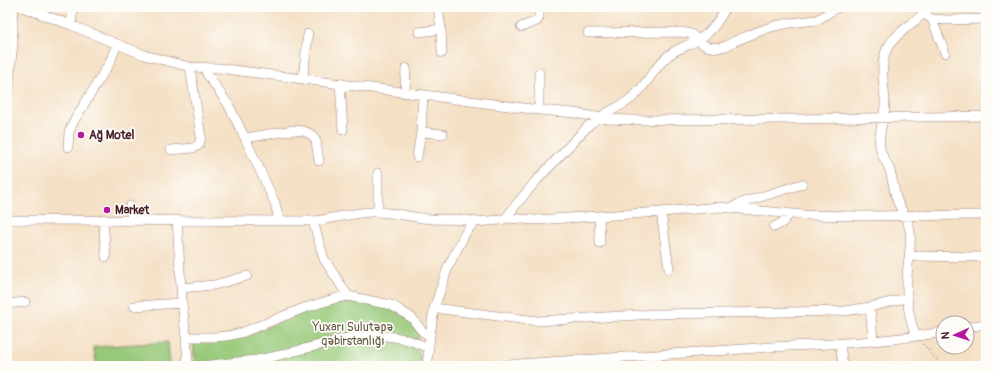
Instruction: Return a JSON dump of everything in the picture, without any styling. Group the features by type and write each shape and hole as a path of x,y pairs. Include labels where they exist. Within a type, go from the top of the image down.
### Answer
{"street":[{"path":"8,92 13,43 14,7"},
{"path":"22,7 151,57 190,67 218,68 303,78 405,93 574,113 598,118 632,120 986,116"},
{"path":"71,25 72,7"},
{"path":"438,7 442,53"},
{"path":"521,27 537,21 539,18 539,7"},
{"path":"506,218 514,206 536,181 580,134 598,118 633,96 668,56 698,41 704,36 713,27 726,7"},
{"path":"588,33 680,32 690,34 704,45 718,48 775,26 817,20 838,7"},
{"path":"929,13 947,20 986,19"},
{"path":"929,13 945,53"},
{"path":"916,336 913,330 907,298 910,232 908,222 897,201 891,173 881,153 879,133 885,105 883,73 884,55 900,33 929,13"},
{"path":"419,32 441,30"},
{"path":"303,78 308,34"},
{"path":"68,147 70,132 74,121 110,62 117,44"},
{"path":"171,150 193,148 199,145 201,137 190,67"},
{"path":"204,67 207,74 228,104 245,138 274,203 279,220"},
{"path":"405,93 406,68"},
{"path":"539,110 540,73"},
{"path":"340,83 343,130"},
{"path":"416,157 421,132 423,95"},
{"path":"245,138 293,130 304,131 312,135 316,141 319,161"},
{"path":"421,132 442,134"},
{"path":"378,173 378,212"},
{"path":"732,208 738,204 802,184"},
{"path":"130,206 132,220"},
{"path":"7,220 103,219 313,221 356,213 378,212 418,218 476,222 501,220 506,218 536,220 714,207 804,215 986,215"},
{"path":"661,212 669,269"},
{"path":"774,227 782,223 790,214"},
{"path":"599,216 600,242"},
{"path":"103,219 106,257"},
{"path":"177,220 182,303 188,366"},
{"path":"313,221 324,259 348,296"},
{"path":"427,366 434,308 457,248 466,232 476,222"},
{"path":"909,256 983,257"},
{"path":"181,288 214,285 247,276"},
{"path":"186,337 231,336 304,308 348,296 391,304 412,318 422,331 430,336"},
{"path":"434,308 537,321 656,314 845,311 870,307 907,298"},
{"path":"7,304 25,302"},
{"path":"134,306 182,303"},
{"path":"870,307 873,340"},
{"path":"975,326 986,324"},
{"path":"501,366 774,347 840,344 935,333"},
{"path":"202,366 257,360 363,335 390,336 429,347"},
{"path":"840,344 844,366"}],"path":[{"path":"916,336 939,362 945,366"}],"green space":[{"name":"Yuxarı Sulutəpə qəbirstanlığı","path":"352,301 388,307 406,317 419,332 417,350 424,366 195,366 193,342 232,337 258,331 305,311"},
{"path":"168,342 170,366 97,366 93,347"}],"place":[{"name":"Ağ Motel","path":"81,135"},
{"name":"Market","path":"107,210"}]}
